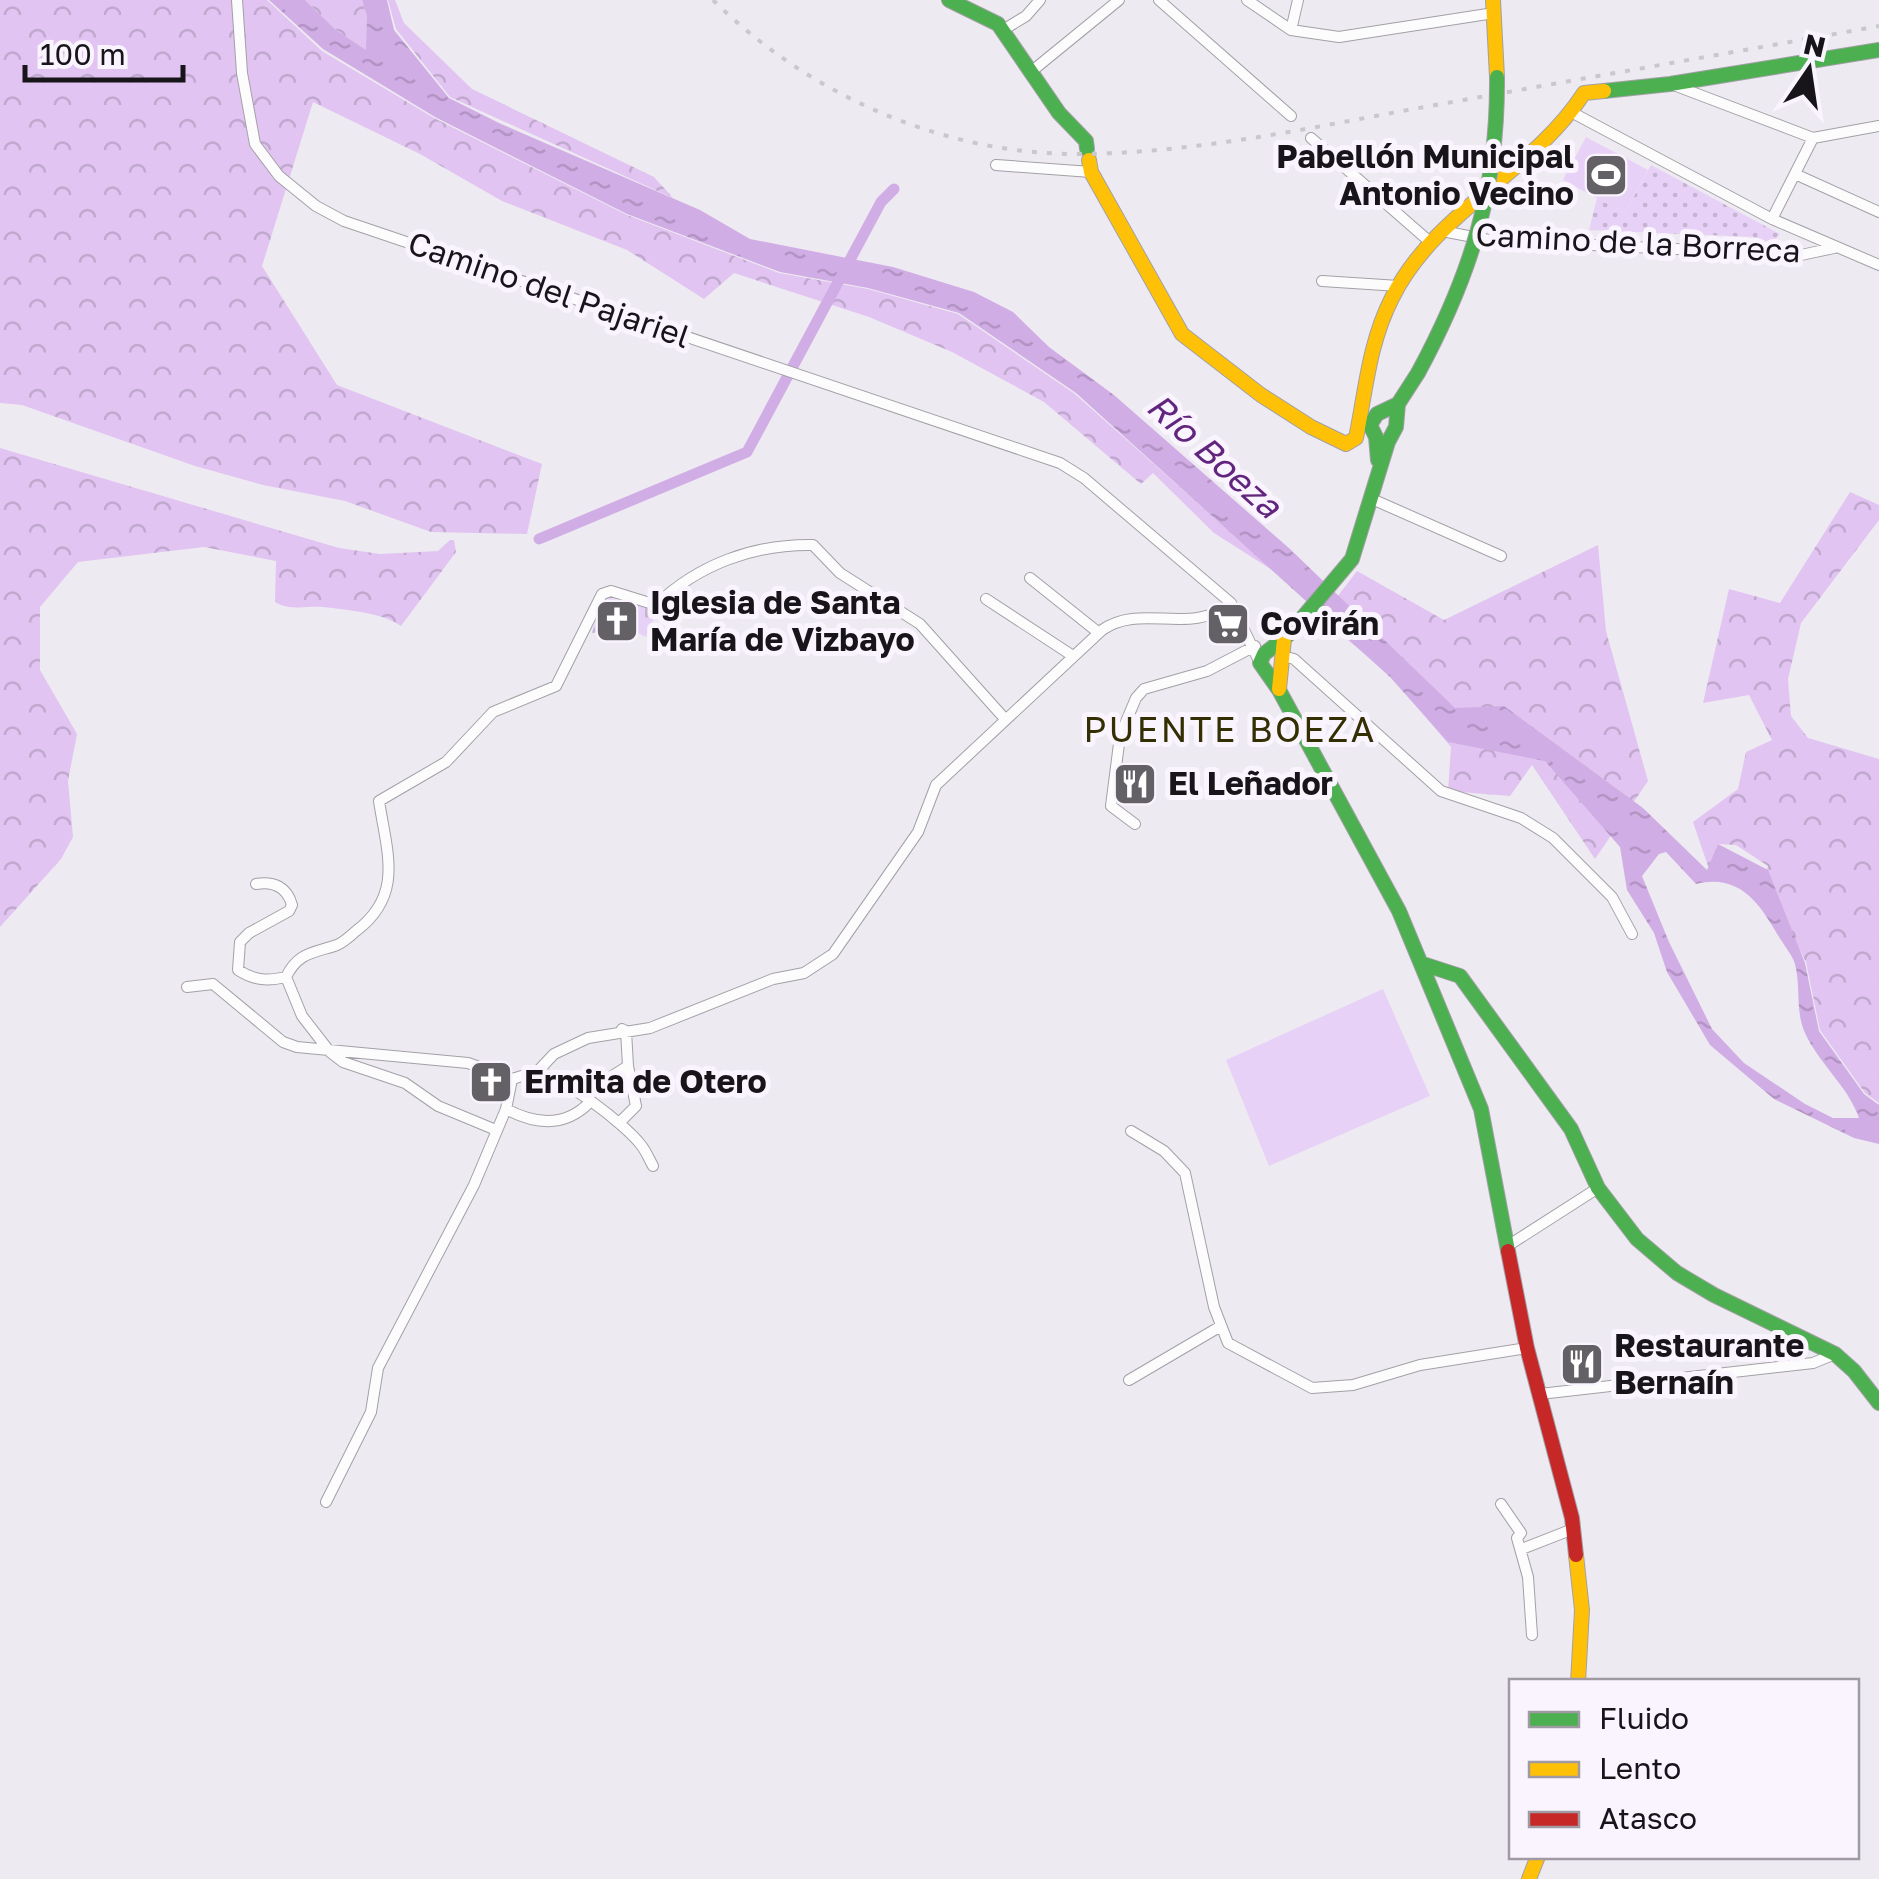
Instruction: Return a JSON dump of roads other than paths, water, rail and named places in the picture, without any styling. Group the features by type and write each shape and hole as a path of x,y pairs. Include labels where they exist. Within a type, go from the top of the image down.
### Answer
{"street":[{"name":"Camino del Pajariel","path":"237,0 242,72 256,144 279,176 316,206 344,221 1060,463 1084,478 1231,603"},
{"path":"1003,30 1026,16 1040,0"},
{"path":"1032,71 1119,0"},
{"path":"1159,0 1290,116"},
{"path":"1135,824 1111,806 1120,736 1136,698 1144,689 1276,656 1352,559 1379,472 1370,425 1389,413 1418,373 1454,306 1487,210 1497,158 1494,6 1339,37 1291,30 1248,0"},
{"path":"1291,30 1298,0"},
{"path":"959,2 1003,30 1062,118 1086,141 1089,160 1182,334 1202,354 1333,440 1346,444 1396,427 1389,413"},
{"path":"1374,435 1362,411 1375,336 1399,286 1436,236 1504,180 1574,112 1584,93 1670,84 1879,50"},
{"path":"1670,84 1813,138 1879,126"},
{"path":"1574,112 1772,219 1834,248 1879,263"},
{"path":"1311,138 1436,236"},
{"path":"1772,219 1813,138"},
{"path":"996,164 1089,160"},
{"path":"1795,174 1879,212"},
{"name":"Camino de la Borreca","path":"1436,236 1800,256 1834,248"},
{"path":"1322,282 1399,286"},
{"path":"1362,411 1389,413"},
{"path":"1372,499 1502,556"},
{"path":"256,884 276,885 288,894 292,905 282,916 240,942 238,970 250,978 269,981 286,977 299,958 311,950 340,944 369,922 384,901 390,877 379,801 446,762 493,712 556,686 602,594 612,591 656,605 717,561 778,544 813,545 840,573 920,624 1005,719"},
{"path":"1030,578 1099,633"},
{"path":"986,599 1073,656"},
{"path":"536,1073 548,1059 588,1038 650,1028 773,979 804,973 834,954 918,832 936,785 1099,633 1113,622 1134,618 1208,618 1231,603 1276,656 1441,791 1539,827 1612,897 1632,934"},
{"path":"1276,656 1279,690 1399,912 1437,967 1482,1109 1528,1348 1573,1528 1582,1610 1578,1679"},
{"path":"1437,967 1460,976 1571,1129 1598,1188 1624,1226 1677,1273 1714,1296 1835,1354 1854,1370 1879,1403"},
{"path":"286,977 302,1016 330,1052 360,1070 406,1083 438,1106 496,1130"},
{"path":"187,987 213,984 283,1042 330,1052 468,1063 512,1079 536,1073 550,1076 620,1122 642,1146 652,1166"},
{"path":"620,1122 636,1106 623,1030"},
{"path":"506,1109 564,1121 576,1116 628,1066"},
{"path":"326,1502 371,1412 378,1368 474,1185 506,1109 512,1079"},
{"path":"1131,1131 1164,1151 1185,1173 1214,1307 1228,1343 1312,1388 1353,1385 1420,1365 1528,1348"},
{"path":"1505,1239 1598,1188"},
{"path":"1129,1380 1221,1326"},
{"path":"1540,1394 1813,1363 1835,1354"},
{"path":"1501,1504 1520,1533 1517,1538 1528,1577 1532,1635"},
{"path":"1522,1549 1573,1528"}],"water":[{"path":"269,0 305,0 336,30 366,50 367,16 362,0 387,0 394,30 449,98 499,123 700,210 750,239 893,267 974,292 1013,312 1049,347 1114,395 1290,549 1455,708 1504,706 1643,808 1707,870 1718,844 1768,870 1805,963 1819,1031 1864,1094 1879,1105 1879,1144 1854,1138 1774,1099 1710,1045 1667,972 1654,933 1627,890 1620,847 1545,761 1448,742 1390,677 1076,393 959,313 868,288 780,272 627,214 435,117 323,49","holes":["1666,852 1696,884 1725,883 1737,887 1764,913 1795,964 1805,1033 1859,1118 1833,1118 1805,1104 1744,1063 1712,1029 1642,876 1659,854"]}],"waterway":[{"path":"539,539 747,452 881,202 894,189"}],"railway":[{"path":"713,0 792,64 835,91 882,113 979,144 1029,152 1080,154 1173,149 1265,136 1879,26"}],"place":[{"name":"Pabellón Municipal Antonio Vecino","path":"1606,175"},
{"name":"Iglesia de Santa María de Vizbayo","path":"617,621"},
{"name":"Covirán","path":"1228,624"},
{"name":"El Leñador","path":"1135,784"},
{"name":"Ermita de Otero","path":"491,1082"},
{"name":"Restaurante Bernaín","path":"1582,1364"}],"district":[{"name":"PUENTE BOEZA","path":"1230,730"}],"water label":[{"name":"Río Boeza","path":"1214,456"}]}
